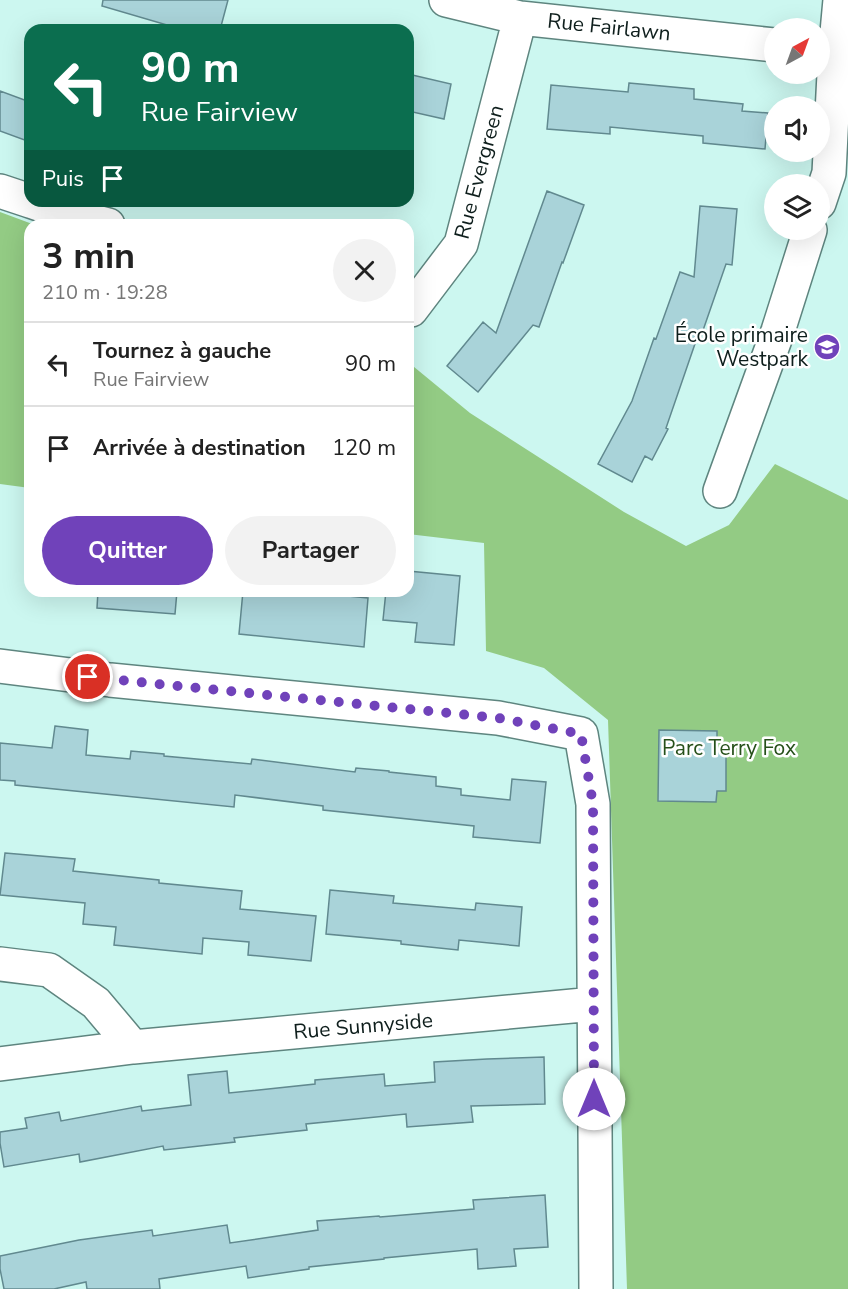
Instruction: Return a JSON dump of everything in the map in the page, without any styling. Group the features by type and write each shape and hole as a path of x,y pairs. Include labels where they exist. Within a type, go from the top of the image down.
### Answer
{"street":[{"name":"Rue Fairlawn","path":"446,0 520,18 764,44"},
{"path":"830,41 840,0"},
{"name":"Rue Evergreen","path":"414,306 461,244 520,18"},
{"path":"828,84 829,174"},
{"path":"0,191 24,199"},
{"path":"48,207 85,219"},
{"path":"720,491 778,331 807,240"},
{"path":"0,666 110,680 498,718 581,734 593,804 596,1289"},
{"path":"0,964 49,970 96,1003 133,1047"},
{"name":"Rue Sunnyside","path":"0,1064 133,1047 594,1004"}],"green space":[{"path":"0,212 24,221 24,487 0,484"},
{"name":"Parc Terry Fox","path":"414,367 470,413 624,512 686,546 729,525 775,464 848,500 848,1289 627,1289 608,720 544,668 486,651 484,543 414,535"}],"building":[{"path":"103,0 228,0 222,24 164,24 102,6"},
{"path":"414,75 451,84 444,119 414,112"},
{"path":"629,83 694,89 694,99 743,104 742,111 764,113 764,149 703,143 703,136 610,127 610,134 547,129 551,85 628,92"},
{"path":"0,91 24,100 24,140 0,131"},
{"path":"547,191 584,205 539,327 533,325 478,392 447,366 483,322 496,333"},
{"path":"700,206 737,209 732,265 726,264 700,339 697,338 666,428 668,429 652,460 645,456 632,482 598,464 632,401 680,272 694,277"},
{"path":"414,572 460,576 454,645 415,642 417,623 383,620 385,597 414,597"},
{"path":"98,597 176,597 175,614 97,608"},
{"path":"242,597 368,598 364,647 239,634"},
{"path":"55,726 88,730 86,755 130,759 131,751 251,764 252,759 355,772 356,768 389,771 436,777 436,786 461,789 461,795 510,800 512,779 546,782 540,843 473,837 474,826 323,810 323,806 235,795 234,807 15,785 15,781 0,780 0,743 52,748"},
{"path":"659,730 717,731 717,750 726,750 726,791 717,791 716,802 658,801"},
{"path":"5,853 75,859 73,871 159,880 159,883 242,891 240,909 316,916 311,961 248,955 249,942 203,938 202,954 114,945 116,927 83,924 85,903 0,895"},
{"path":"330,890 394,896 393,903 475,910 476,903 522,907 519,946 459,940 458,950 401,944 401,941 326,934"},
{"path":"544,1057 545,1104 471,1106 473,1122 407,1127 406,1114 306,1124 307,1130 234,1138 235,1142 164,1150 163,1146 80,1162 79,1154 4,1167 0,1132 27,1128 25,1118 59,1112 61,1121 141,1106 142,1111 191,1105 188,1075 227,1071 229,1093 315,1084 315,1080 384,1074 385,1086 435,1082 434,1062"},
{"path":"545,1195 548,1247 514,1249 516,1266 478,1269 477,1249 309,1267 309,1269 248,1278 246,1266 159,1279 160,1289 87,1289 86,1282 54,1289 4,1289 0,1269 0,1256 79,1240 152,1230 153,1236 227,1225 230,1243 318,1230 317,1221 474,1209 473,1200"}],"place":[{"name":"École primaire Westpark","path":"827,347"}],"route":[{"path":"88,677 498,718 581,734 593,804 594,1099"}]}
